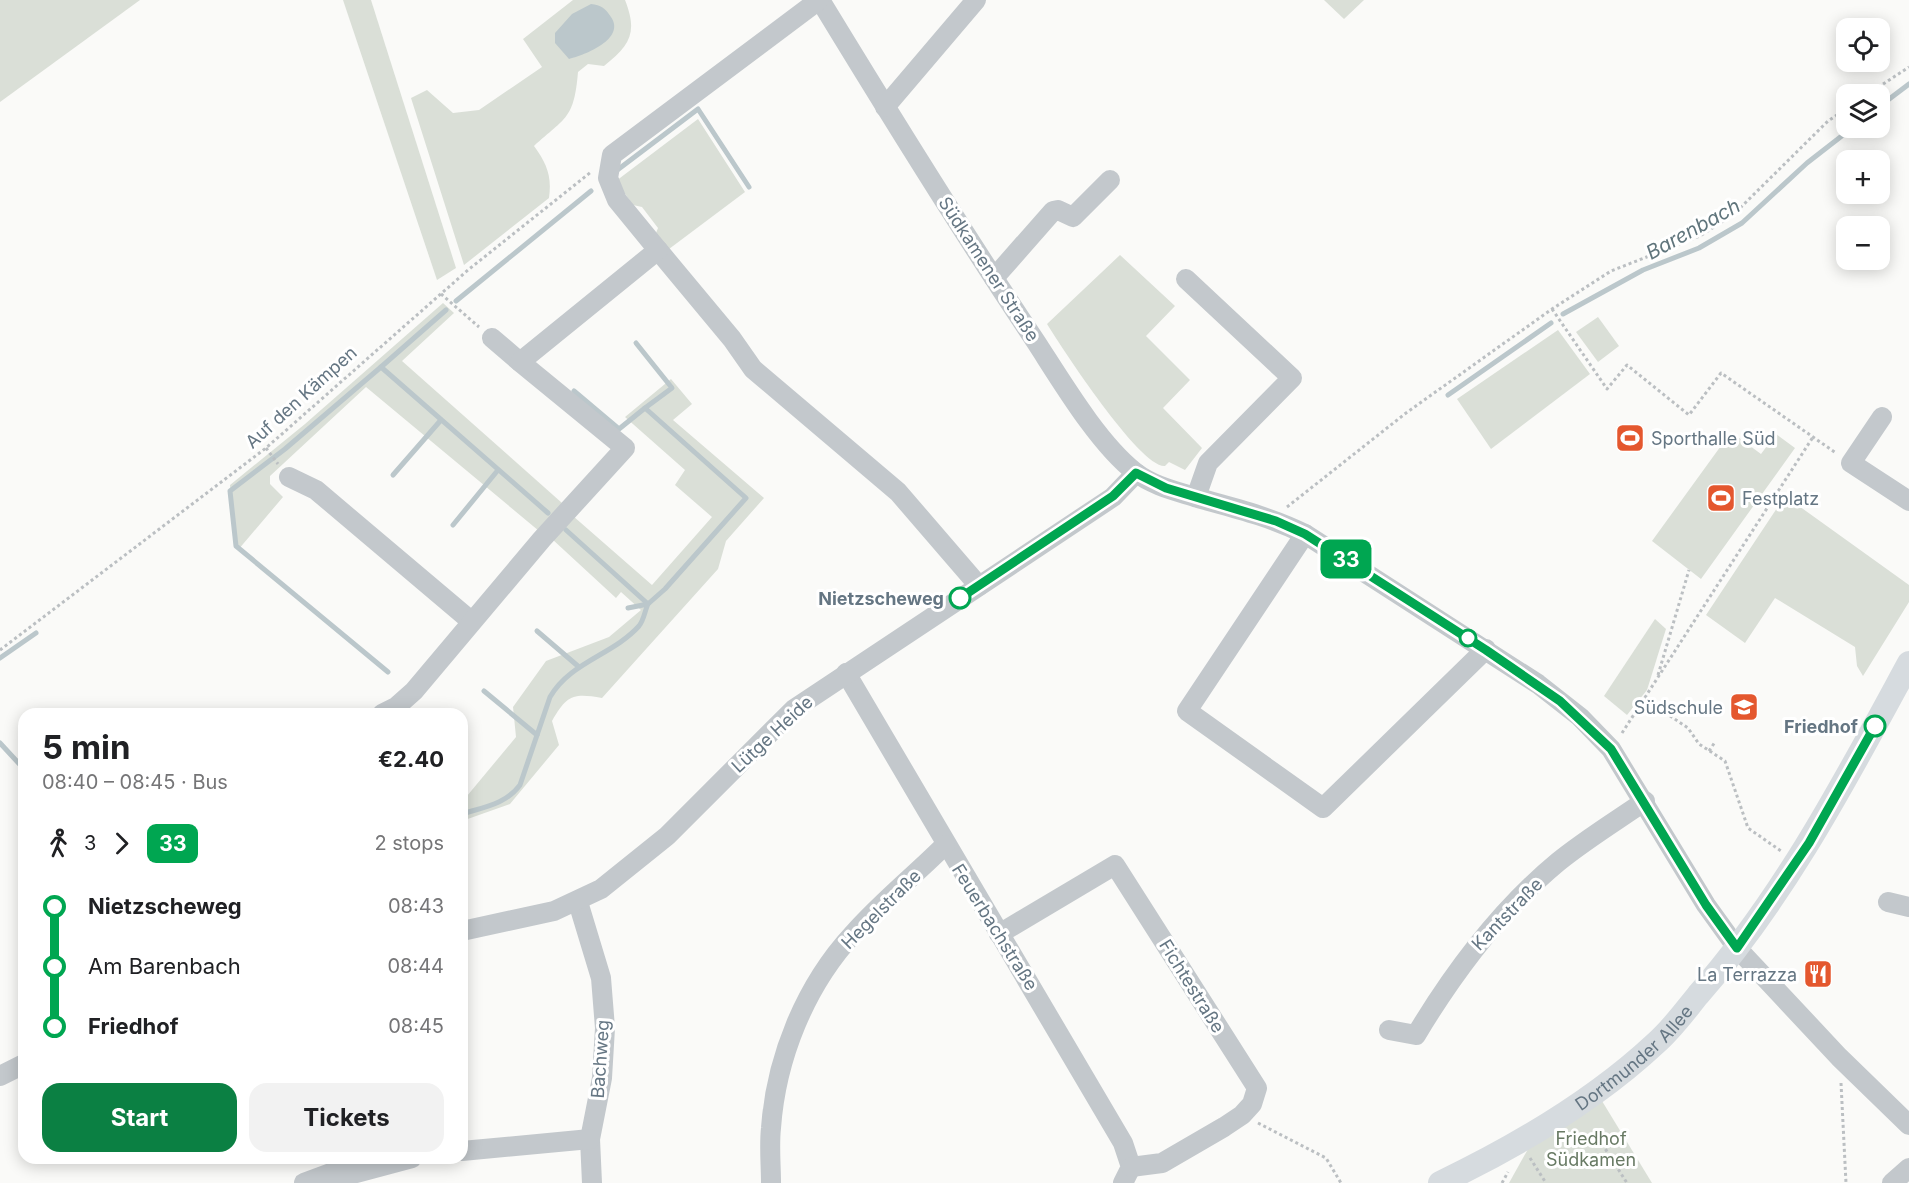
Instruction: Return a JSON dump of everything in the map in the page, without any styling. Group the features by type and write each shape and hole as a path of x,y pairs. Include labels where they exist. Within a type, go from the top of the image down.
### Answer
{"main road":[{"name":"Dortmunder Allee","path":"1440,1183 1529,1135 1618,1076 1658,1042 1737,948 1809,843 1909,663"}],"street":[{"name":"Südkamener Straße","path":"820,0 994,278 1081,408 1121,460 1136,473 1166,488 1276,521 1305,534 1486,650 1560,701 1611,749 1645,801 1706,905 1737,948 1839,1057 1909,1125"},
{"path":"820,0 612,155 608,178 617,200 732,339 753,369 898,492 979,586"},
{"path":"885,107 976,0"},
{"path":"994,278 1053,211 1058,210 1073,217 1110,180"},
{"path":"520,362 657,250"},
{"path":"1186,279 1292,378 1208,463 1196,497"},
{"path":"394,708 414,691 471,621 625,447 492,338"},
{"path":"1882,417 1851,463 1909,501"},
{"name":"Lütge Heide","path":"468,930 540,915 578,902 618,876 667,836 794,709 1113,496 1136,473"},
{"path":"289,477 316,489 471,621"},
{"path":"1305,534 1186,711 1323,808 1486,650"},
{"name":"Feuerbachstraße","path":"846,673 945,845 1045,1007 1123,1143 1127,1175"},
{"name":"Kantstraße","path":"1389,1030 1416,1035 1471,951 1510,905 1559,861 1645,801"},
{"name":"Hegelstraße","path":"771,1183 771,1128 787,1048 819,978 852,935 945,845"},
{"name":"Fichtestraße","path":"999,934 1115,865 1257,1088 1252,1104 1242,1115 1162,1163 1127,1175"},
{"name":"Bachweg","path":"578,902 600,978 605,1028 602,1078 590,1139 592,1183"},
{"path":"1888,902 1909,907"},
{"path":"0,1076 18,1067"},
{"path":"468,1150 590,1139"},
{"path":"304,1183 332,1173 359,1178 396,1164"},
{"path":"1892,1183 1909,1168"}],"path":[{"path":"1883,84 1909,66"},
{"path":"1276,521 1299,497 1406,412 1552,309 1611,271 1700,236 1734,214 1836,116"},
{"name":"Auf den Kämpen","path":"0,650 266,448 441,293 612,155"},
{"path":"441,293 492,338"},
{"path":"1552,309 1607,388 1627,364 1689,415 1721,373 1851,463"},
{"path":"1611,749 1813,437"},
{"path":"266,448 276,461"},
{"path":"1656,679 1689,570"},
{"path":"1645,699 1688,728 1699,744 1725,761 1748,828 1784,853"},
{"path":"1709,751 1715,742"},
{"path":"1839,1057 1846,1183"},
{"path":"1242,1115 1326,1158 1341,1183"},
{"path":"1599,1139 1627,1183"},
{"path":"1528,1156 1546,1183"}],"green space":[{"path":"0,0 140,0 0,102"},
{"path":"343,0 371,0 456,268 437,280"},
{"path":"573,0 625,0 631,21 629,38 620,51 604,66 588,64 578,72 571,108 561,122 534,146 548,170 549,198 464,265 411,98 427,90 453,113 479,110 542,67 523,39"},
{"path":"1324,0 1364,0 1344,19"},
{"path":"698,119 745,192 669,249 656,233 658,228 642,207 633,205 616,181"},
{"path":"1120,255 1175,306 1146,336 1190,380 1163,408 1202,448 1185,470 1169,462 1165,466 1153,461 1138,448 1102,405 1047,324"},
{"path":"443,303 454,313 402,361 562,503 539,531 366,387 270,476 270,484 283,497 238,550 234,546 230,485 305,424"},
{"path":"1598,317 1619,346 1598,362 1576,332"},
{"path":"1558,330 1590,374 1491,449 1457,399"},
{"path":"671,379 692,404 673,420 764,498 726,541 718,569 602,698 577,696 562,706 552,721 559,745 510,804 468,819 468,795 516,737 513,707 546,661 609,637 641,610 621,592 616,598 552,539 573,516 652,585 712,517 675,485 685,470 625,417"},
{"name":"Festplatz","path":"1731,432 1761,454 1776,434 1795,448 1701,579 1652,541"},
{"path":"1785,496 1909,585 1909,602 1863,676 1857,666 1855,647 1775,598 1745,643 1706,615"},
{"path":"1655,619 1666,629 1647,690 1627,715 1604,696"},
{"name":"Friedhof Südkamen","path":"1602,1101 1652,1183 1509,1183 1528,1149"}],"shaded area":[{"path":"591,4 600,6 609,14 614,25 613,32 602,45 569,59 555,43 555,33 572,14"}],"waterway":[{"name":"Barenbach","path":"1890,98 1909,84"},
{"path":"616,171 698,109 749,187"},
{"name":"Barenbach","path":"1563,314 1643,270 1699,248 1742,223 1807,163 1839,138"},
{"path":"456,301 591,191"},
{"path":"446,310 381,367 548,513"},
{"name":"Barenbach","path":"1448,395 1551,323"},
{"path":"636,343 672,388 645,408"},
{"path":"381,367 285,449 230,491 236,546 388,672"},
{"path":"574,391 619,429 645,408 746,498 665,589 648,604 628,608"},
{"path":"393,475 441,420"},
{"path":"453,525 498,470"},
{"path":"468,812 501,801 520,785 550,697 558,685 580,667 629,636 639,626 648,604 566,530"},
{"path":"537,631 579,667"},
{"path":"0,658 36,633"},
{"path":"484,691 537,735"},
{"path":"0,743 18,762"}],"bus line":[{"name":"33","path":"960,598 1031,553 1113,496 1136,473 1166,488 1291,527 1338,554 1538,684 1580,717 1611,749 1645,801 1706,905 1737,948 1809,843 1875,726"}],"place":[{"name":"Sporthalle Süd","path":"1630,438"},
{"name":"Festplatz","path":"1721,498"},
{"name":"Nietzscheweg","path":"960,598"},
{"name":"Südschule","path":"1744,707"},
{"name":"Friedhof","path":"1875,726"},
{"name":"La Terrazza","path":"1818,974"}]}
